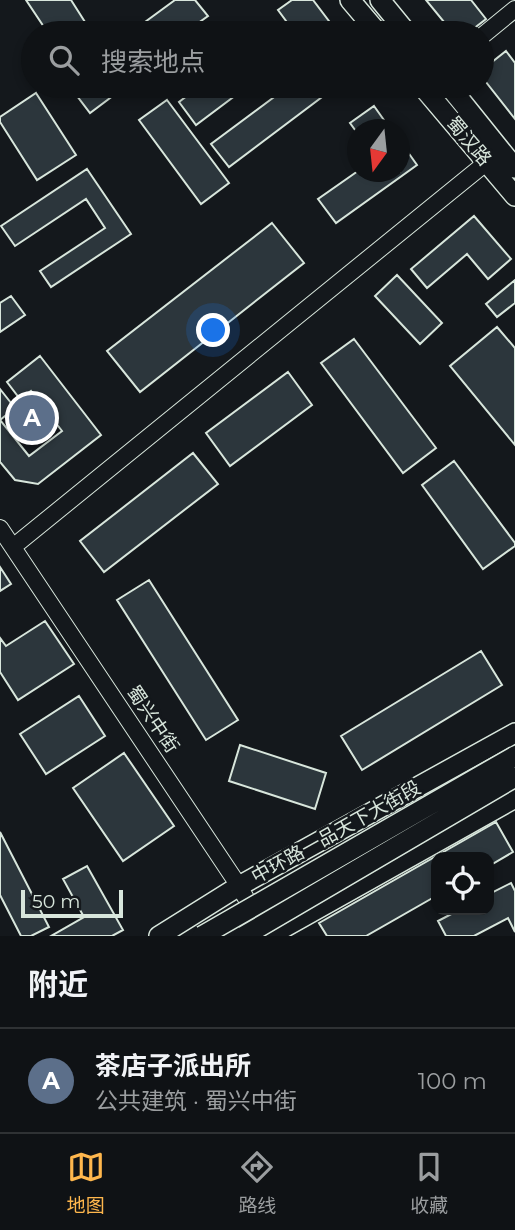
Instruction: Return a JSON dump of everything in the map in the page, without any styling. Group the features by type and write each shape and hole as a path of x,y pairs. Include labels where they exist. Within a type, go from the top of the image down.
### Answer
{"main road":[{"path":"350,0 368,21"},
{"path":"380,0 397,21"},
{"name":"蜀汉路","path":"432,98 515,196"},
{"name":"蜀汉路","path":"459,98 515,168"},
{"name":"中环路一品天下大街段","path":"159,936 239,886 515,733"},
{"path":"202,936 515,756"},
{"path":"244,936 515,777"},
{"path":"269,936 515,798"}],"street":[{"path":"494,26 515,9"},
{"path":"13,547 486,162"},
{"name":"蜀兴中街","path":"0,528 239,886 269,936"}],"building":[{"path":"26,0 71,0 84,21 40,21"},
{"path":"175,0 195,0 208,16 201,21 146,21"},
{"path":"292,0 313,0 329,21 286,21 278,10"},
{"path":"426,0 471,0 486,19 483,21 443,21"},
{"path":"506,51 515,63 515,119 494,92 494,60"},
{"path":"28,98 39,98 76,155 37,180 0,122 0,117"},
{"path":"79,98 110,98 90,113"},
{"path":"184,98 232,98 196,125 179,102"},
{"path":"273,98 321,98 229,167 211,144"},
{"path":"167,100 229,183 201,204 139,120"},
{"path":"374,106 383,119 356,119"},
{"path":"410,155 417,165 410,170"},
{"path":"87,169 131,234 51,287 40,271 105,228 86,199 15,246 1,226"},
{"path":"347,179 347,182 393,182 336,223 318,199"},
{"path":"474,216 511,259 488,279 467,254 427,288 411,269"},
{"path":"272,223 304,263 140,392 107,351"},
{"path":"397,275 442,323 420,344 375,296"},
{"path":"515,280 515,303 497,317 486,304"},
{"path":"11,296 25,315 0,332 0,303"},
{"path":"497,327 515,348 515,445 450,366"},
{"path":"354,339 436,448 403,473 321,363"},
{"path":"40,356 101,435 38,484 15,480 0,462 0,420 29,456 62,431 31,391 20,399 7,382"},
{"path":"288,372 312,405 230,466 206,433"},
{"path":"0,389 15,408 0,420"},
{"path":"193,453 218,484 104,572 80,541"},
{"path":"454,461 515,543 515,546 483,569 422,485"},
{"path":"0,567 11,584 0,591"},
{"path":"149,580 238,720 206,740 117,600"},
{"path":"45,621 74,664 18,700 0,672 0,638 6,646"},
{"path":"481,651 502,685 362,770 341,736"},
{"path":"79,696 105,736 46,774 20,734"},
{"path":"240,745 326,773 315,809 229,781"},
{"path":"124,753 174,826 123,861 73,788"},
{"path":"496,822 513,852 494,863 494,852 443,852"},
{"path":"0,832 49,927 31,936 21,936 0,895"},
{"path":"431,859 431,899 366,936 327,936 319,923"},
{"path":"87,866 123,930 112,936 51,936 84,917 63,879"},
{"path":"511,883 515,891 515,932 508,918 474,936 446,936 438,921 449,915 494,915 494,892"}],"place":[{"name":"茶店子派出所","path":"32,418"}]}
